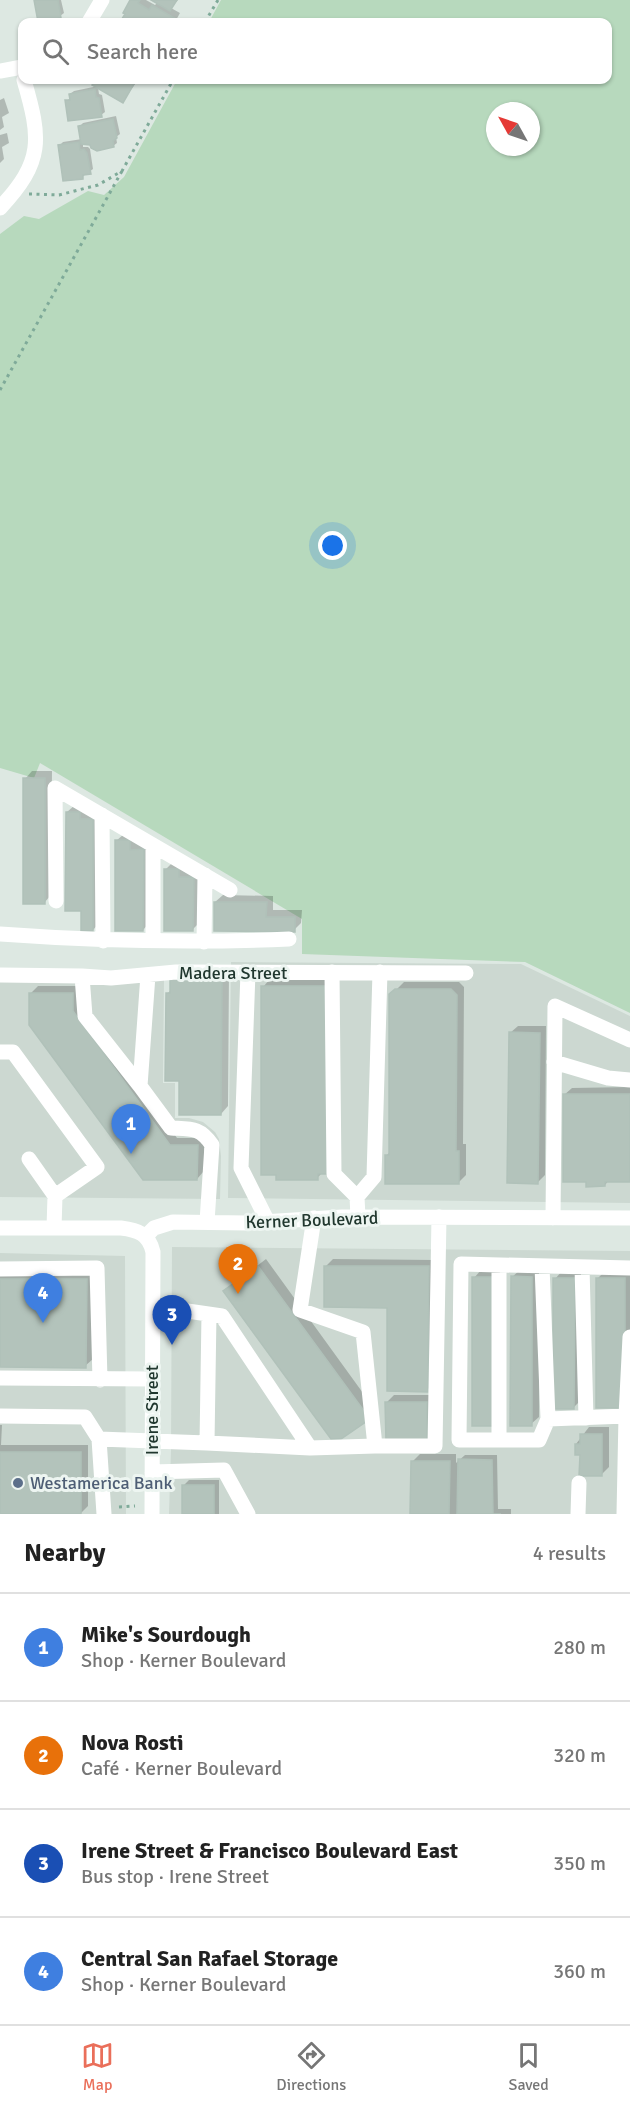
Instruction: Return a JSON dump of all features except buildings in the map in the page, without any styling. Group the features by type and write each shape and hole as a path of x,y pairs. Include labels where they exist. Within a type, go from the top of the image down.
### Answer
{"street":[{"path":"91,18 102,0"},
{"path":"0,71 18,72"},
{"path":"0,208 24,180 35,155 35,115 26,84"},
{"path":"56,901 55,788 230,890"},
{"path":"102,815 103,941"},
{"path":"153,845 153,941"},
{"path":"204,942 205,875"},
{"path":"0,934 103,941 204,942 289,939"},
{"name":"Madera Street","path":"0,975 111,978 176,972 466,972"},
{"path":"249,972 241,1168 268,1222"},
{"path":"332,972 334,1174 357,1197 358,1217"},
{"path":"357,1197 374,1177 380,972"},
{"path":"140,1086 147,975"},
{"path":"82,976 85,1016 171,1128 196,1130 205,1135 212,1145 207,1222"},
{"path":"553,1218 555,1006 630,1040"},
{"path":"0,1052 13,1052 97,1167 55,1196"},
{"path":"554,1062 608,1077 630,1080"},
{"path":"29,1159 55,1196 54,1228"},
{"name":"Kerner Boulevard","path":"146,1236 154,1228 173,1222 268,1222 358,1217 630,1218"},
{"path":"99,1439 309,1448 435,1446 439,1217"},
{"path":"314,1218 300,1310 363,1332 375,1446"},
{"path":"0,1228 121,1228 146,1236"},
{"name":"Irene Street","path":"146,1236 153,1252 152,1514"},
{"path":"542,1266 548,1419 539,1440 459,1440 461,1264 630,1268"},
{"path":"499,1265 499,1440"},
{"path":"582,1267 586,1418"},
{"path":"0,1269 97,1268 100,1380"},
{"path":"153,1306 222,1316 309,1448"},
{"path":"207,1443 209,1314"},
{"path":"624,1514 630,1337"},
{"path":"0,1378 153,1379"},
{"path":"0,1416 85,1417 99,1439 104,1514"},
{"path":"548,1419 586,1418 627,1424"},
{"path":"152,1472 224,1470 248,1514"},
{"path":"578,1514 579,1483"}],"path":[{"path":"207,18 218,0"},
{"path":"0,390 171,84"},
{"path":"12,193 59,195 98,185 122,171"}],"shaded area":[{"path":"231,962 521,964 630,1016 630,1203 228,1198"},
{"path":"164,979 163,1083 175,1083 175,1118 189,1118 203,1122 215,1132 219,1139 220,1199 0,1197 0,981"},
{"path":"172,1247 630,1251 630,1514 169,1514"},
{"path":"0,1253 125,1256 126,1514 0,1514"}],"green space":[{"path":"221,0 630,0 630,1013 525,962 302,954 302,919 40,763 34,778 0,768 0,234 24,216 39,219 88,191 104,195 124,177 175,84 612,84 612,18 211,18"}],"place":[{"name":"Mike's Sourdough","path":"131,1154"},
{"name":"Nova Rosti","path":"238,1294"},
{"name":"Central San Rafael Storage","path":"43,1323"},
{"name":"Irene Street & Francisco Boulevard East","path":"172,1345"},
{"name":"Westamerica Bank","path":"18,1483"}]}
